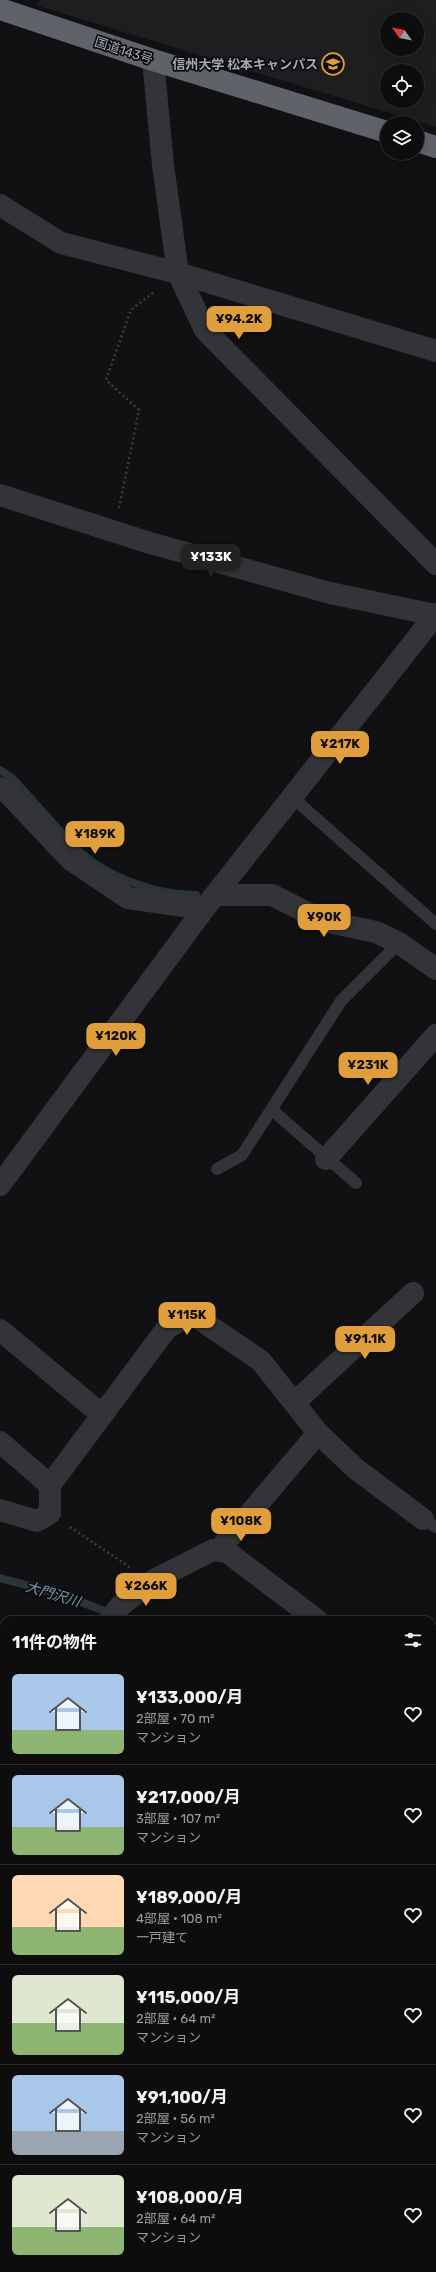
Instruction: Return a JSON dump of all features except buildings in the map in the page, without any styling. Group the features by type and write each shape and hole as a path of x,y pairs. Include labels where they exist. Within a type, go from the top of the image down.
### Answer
{"highway":[{"name":"国道143号","path":"0,9 152,60 380,130"},
{"path":"424,144 436,147"}],"street":[{"path":"152,60 163,165 178,273 205,330 436,564"},
{"path":"0,205 61,243 178,273 436,351"},
{"path":"0,495 115,532 330,594 436,615 210,902 0,1185"},
{"path":"0,788 6,791 70,859 128,898 210,902 272,895 324,921 376,932 399,943 434,967"},
{"path":"326,1159 436,1035"},
{"path":"294,1403 413,1293"},
{"path":"0,1510 37,1521 50,1513 50,1486 101,1414 167,1328 192,1314 261,1361 318,1433 356,1469 429,1523"},
{"path":"0,1330 101,1414"},
{"path":"218,1550 318,1433"},
{"path":"0,1442 50,1486"},
{"path":"115,1613 152,1582 213,1550 218,1550 227,1552 312,1616"}],"lane":[{"path":"293,798 436,924"},
{"path":"217,1169 242,1155 341,1002 399,943"},
{"path":"272,1110 326,1159 356,1183"}],"path":[{"path":"115,532 139,410 106,380 131,310 178,273"},
{"path":"50,1513 152,1582"}],"shaded area":[{"name":"信州大学 松本キャンパス","path":"40,0 436,0 436,127 424,123 424,116 400,116 35,5"}],"waterway":[{"path":"0,770 12,778 76,848 101,868 116,876 148,888 164,892 196,895"},
{"name":"大門沢川","path":"0,1578 60,1594 118,1616"}],"place":[{"name":"信州大学 松本キャンパス","path":"333,64"}]}
